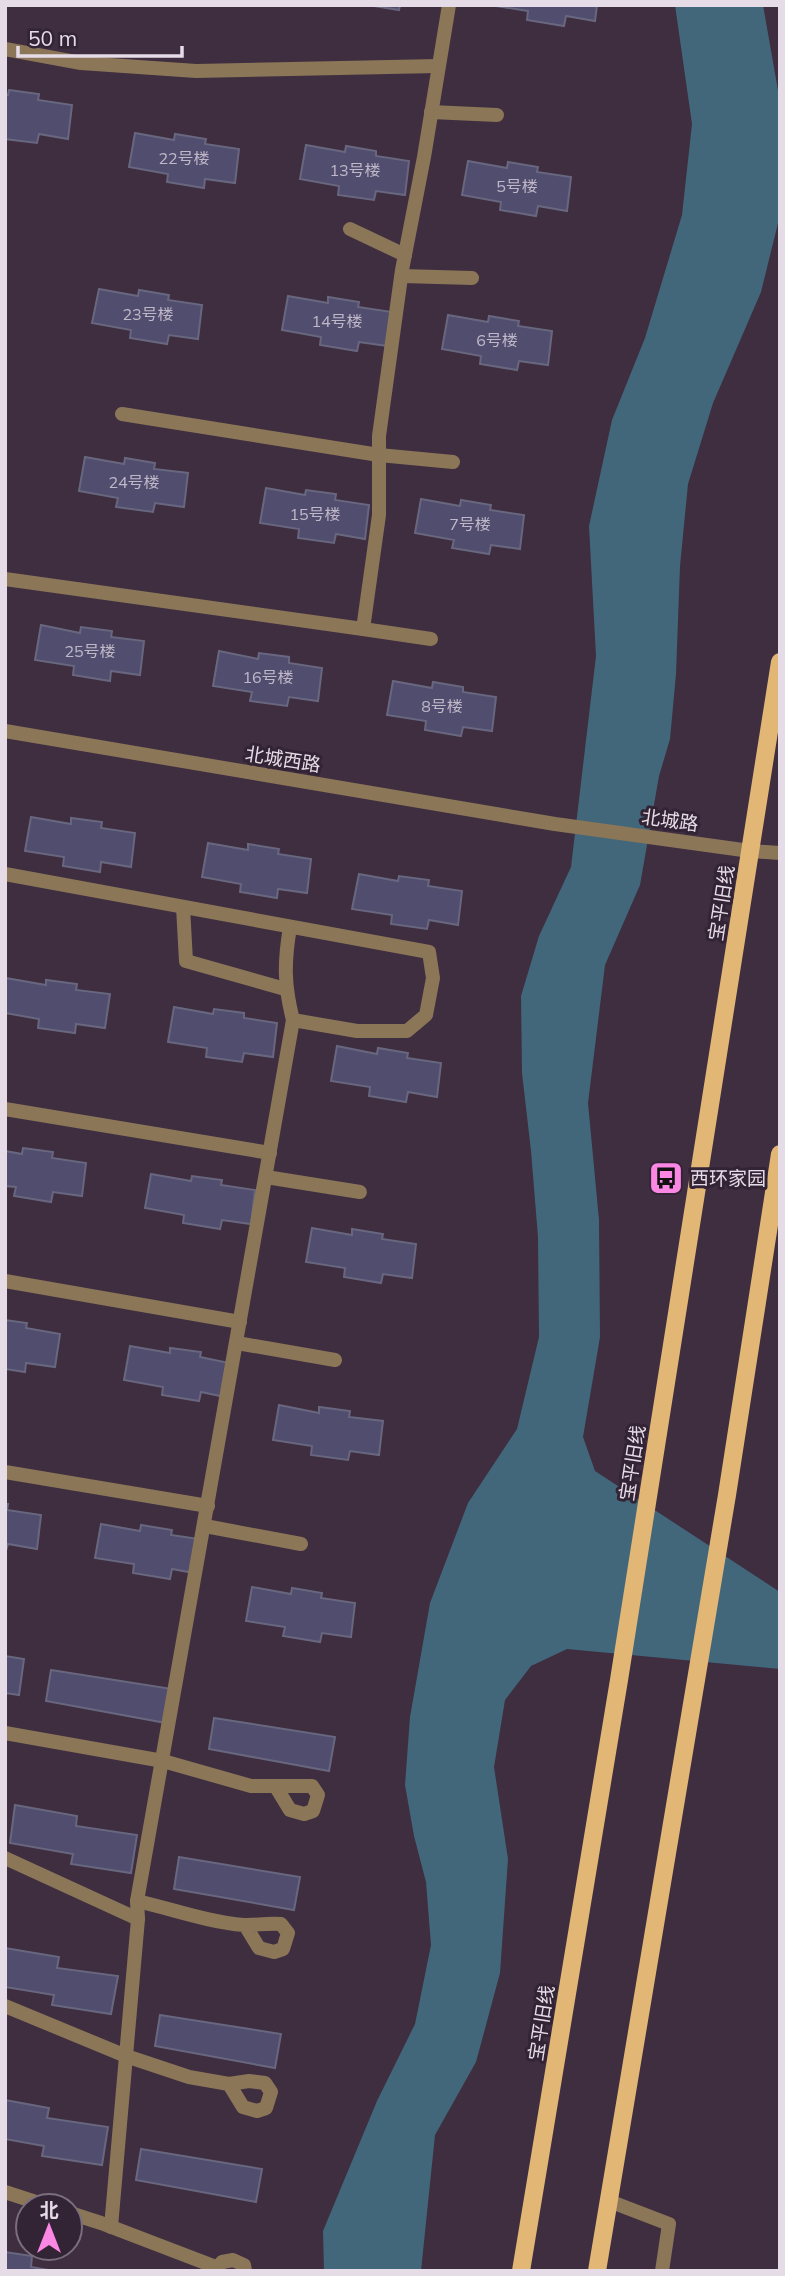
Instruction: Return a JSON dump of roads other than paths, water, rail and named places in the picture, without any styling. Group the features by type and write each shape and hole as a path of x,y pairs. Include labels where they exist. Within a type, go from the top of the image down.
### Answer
{"main road":[{"name":"宝平旧线","path":"521,2271 619,1681 780,662"},
{"path":"597,2271 727,1495 780,1154"}],"street":[{"path":"363,629 380,516 380,436 401,276 449,5"},
{"path":"5,49 81,62 196,71 438,66"},
{"path":"431,112 497,115"},
{"path":"350,229 405,255"},
{"path":"401,276 472,278"},
{"path":"122,414 380,455 453,463"},
{"path":"5,579 431,639"},
{"name":"北城西路","path":"5,731 555,824"},
{"name":"北城路","path":"555,824 780,853"},
{"path":"5,874 429,952 433,978 426,1015 407,1031 357,1031 293,1020"},
{"path":"183,907 186,961 285,989"},
{"path":"111,2227 138,1919 137,1901 293,1020 285,989 285,952 290,927"},
{"path":"5,1109 270,1153"},
{"path":"266,1177 360,1192"},
{"path":"5,1281 240,1322"},
{"path":"237,1343 335,1360"},
{"path":"5,1472 208,1506"},
{"path":"205,1526 301,1544"},
{"path":"5,1733 163,1761 251,1786 275,1787"},
{"path":"5,1858 138,1919"},
{"path":"137,1901 245,1925"},
{"path":"5,2006 125,2056 189,2077 229,2084"},
{"path":"609,2202 669,2224 662,2271"},
{"path":"84,2218 216,2269 222,2262 233,2260 244,2265 244,2271"}],"water":[{"path":"675,5 763,5 780,102 780,215 761,292 713,403 688,484 680,566 676,674 670,739 659,776 640,885 605,965 588,1103 599,1220 600,1337 583,1437 595,1471 780,1592 780,1669 567,1649 531,1666 505,1700 494,1767 508,1859 500,1973 476,2062 435,2135 421,2271 324,2271 323,2231 377,2101 415,2024 431,1945 426,1882 405,1785 410,1717 430,1603 468,1503 517,1429 539,1337 538,1237 522,1073 521,996 539,936 571,867 596,656 589,526 612,420 645,338 682,215 692,124"}],"place":[{"name":"西环家园","path":"666,1178"}]}
